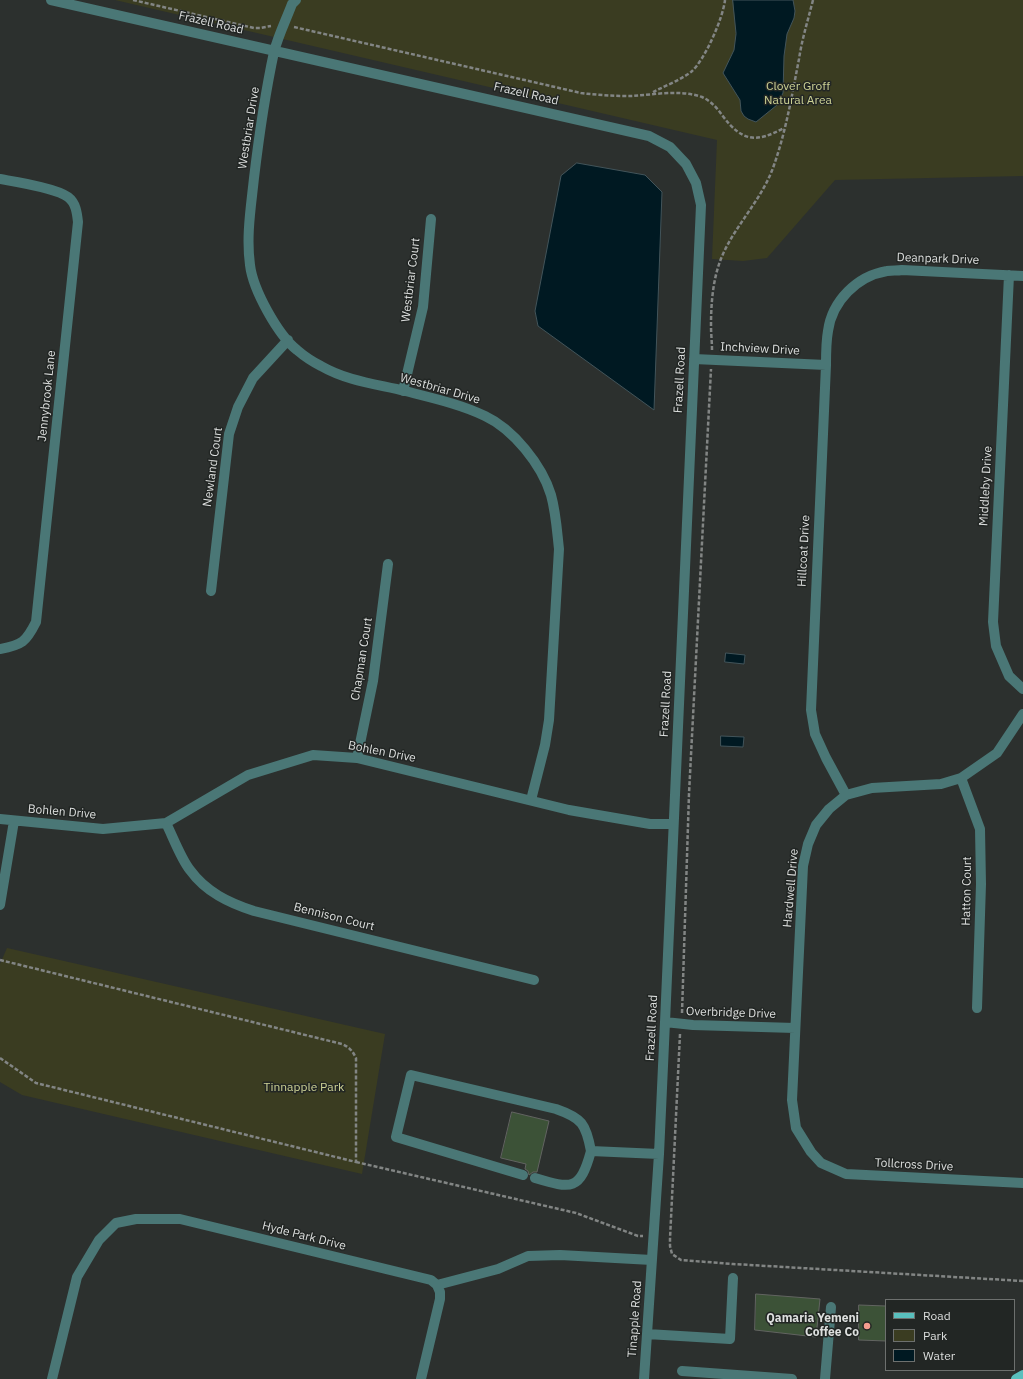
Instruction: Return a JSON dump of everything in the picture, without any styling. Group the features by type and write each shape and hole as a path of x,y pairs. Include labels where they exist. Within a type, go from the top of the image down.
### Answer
{"main road":[{"path":"1016,1379 1023,1375"}],"street":[{"name":"Frazell Road","path":"51,0 649,136 670,147 686,164 693,177 696,184 700,205 659,1154 652,1260"},
{"name":"Westbriar Drive","path":"296,0 292,4 275,50 259,135 248,233 250,267 262,301 277,326 296,350 341,376 465,408 486,416 506,430 523,447 540,470 551,494 556,520 559,549 552,687 548,726 530,800"},
{"name":"Jennybrook Lane","path":"0,179 56,191 68,197 76,208 78,222 36,622 29,636 20,643 16,646 0,649"},
{"name":"Westbriar Court","path":"403,391 423,307 431,219"},
{"name":"Deanpark Drive","path":"839,302 858,282 886,271 902,270 1023,276"},
{"name":"Middleby Drive","path":"1008,275 993,622 996,646 1010,676 1023,689"},
{"name":"Hillcoat Drive","path":"839,302 832,315 828,331 811,710 815,734 846,795"},
{"name":"Newland Court","path":"211,591 229,434 238,407 253,378 288,340"},
{"name":"Inchview Drive","path":"694,358 826,365"},
{"name":"Chapman Court","path":"356,758 374,681 388,564"},
{"name":"Hardwell Drive","path":"811,1152 796,1128 792,1100 803,866 808,844 816,825 829,809 846,795 872,788 941,784 961,778 997,753 1023,714"},
{"name":"Bohlen Drive","path":"0,819 103,829 166,823 248,775 313,755 356,758 576,812 650,824 674,824"},
{"name":"Hatton Court","path":"961,778 980,829 982,884 977,1008"},
{"path":"0,904 14,821"},
{"name":"Bennison Court","path":"166,823 189,869 201,884 218,896 237,906 534,980"},
{"name":"Overbridge Drive","path":"665,1022 693,1025 796,1028"},
{"path":"524,1175 396,1137 411,1075 556,1109 574,1115 583,1124 589,1139 591,1151 586,1168 579,1179 571,1185 559,1186 535,1178"},
{"path":"591,1151 659,1154"},
{"name":"Tollcross Drive","path":"811,1152 822,1163 846,1174 1023,1183"},
{"name":"Hyde Park Drive","path":"52,1379 76,1277 99,1240 116,1223 136,1219 180,1219 431,1280 437,1285"},
{"path":"421,1379 440,1299 440,1292 437,1285 498,1269 528,1256 560,1255 652,1260"},
{"name":"Tinapple Road","path":"644,1379 652,1260"},
{"path":"647,1334 730,1339 733,1278"},
{"path":"825,1379 831,1307"},
{"path":"682,1371 792,1379"}],"path":[{"path":"133,0 254,28 284,25 581,93 616,96 652,93 687,94 704,98 713,104 733,128 748,137 759,138 772,134 785,127"},
{"path":"652,93 694,69 721,19 724,0"},
{"path":"813,0 803,41 791,103 774,167 766,184 732,237 723,254 718,266 712,300 711,360 690,778 681,1024 670,1246 672,1254 681,1260 1023,1281"},
{"path":"0,960 342,1044 353,1051 356,1058 356,1162"},
{"path":"0,1058 36,1083 356,1162 576,1213 638,1236"}],"green space":[{"name":"Clover Groff Natural Area","path":"115,0 1023,0 1023,176 835,180 767,258 743,261 712,259 717,140"},
{"name":"Tinnapple Park","path":"7,948 385,1034 362,1174 22,1095 0,1082 0,964"}],"water":[{"path":"733,0 793,0 795,11 794,18 787,34 784,56 783,93 777,105 756,122 744,116 741,111 740,100 723,73 734,50 736,34"},
{"path":"577,163 645,175 662,192 654,410 538,326 535,311 561,176"},
{"path":"726,653 745,655 744,664 725,662"},
{"path":"721,736 744,737 743,747 721,746"}],"building":[{"path":"512,1112 549,1121 537,1172 533,1172 529,1175 528,1171 525,1169 526,1164 501,1158"},
{"path":"756,1294 820,1299 816,1337 755,1330"},
{"path":"859,1305 885,1306 885,1341 859,1340"}],"place":[{"name":"Qamaria Yemeni Coffee Co","path":"867,1326"}]}
